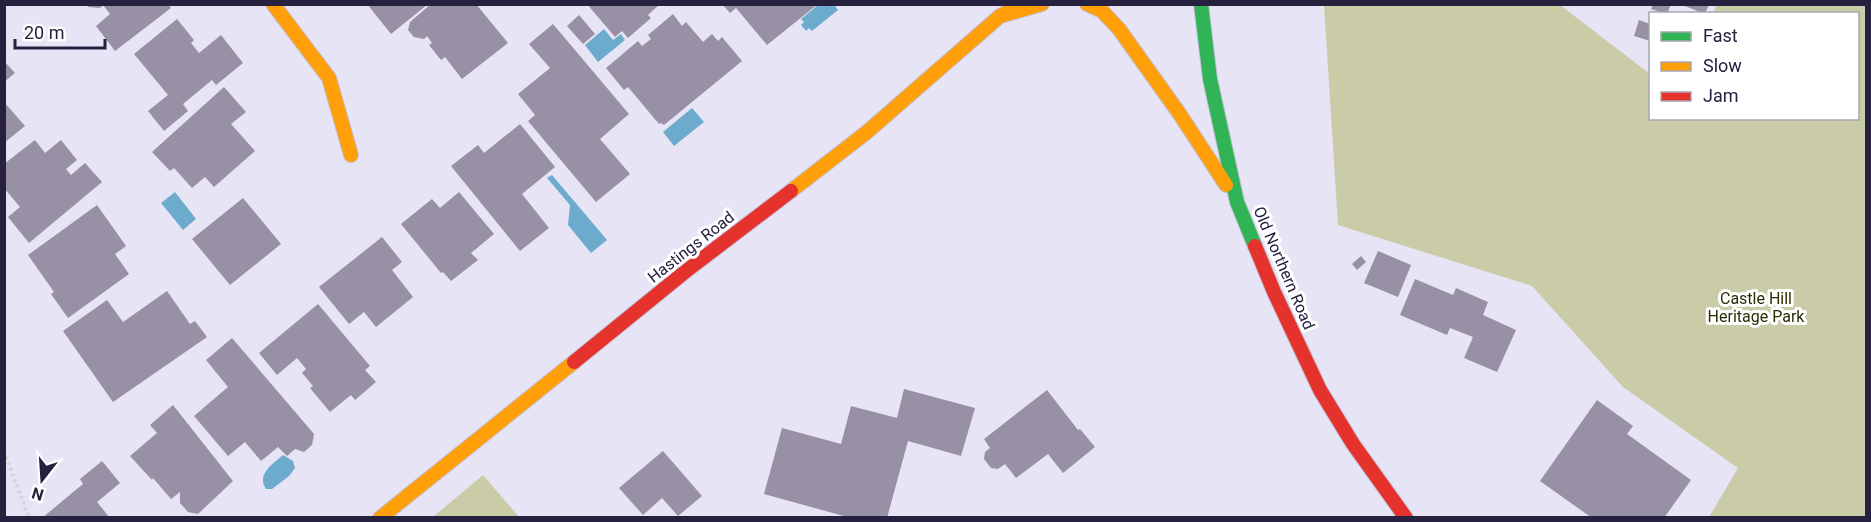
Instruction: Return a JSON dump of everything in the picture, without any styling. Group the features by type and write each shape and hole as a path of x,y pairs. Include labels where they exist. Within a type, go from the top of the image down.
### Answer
{"main road":[{"path":"273,4 329,78 351,155"},
{"path":"1000,16 1011,4"},
{"name":"Hastings Road","path":"380,518 677,278 867,132 1000,16 1023,4"},
{"path":"1000,16 1042,4"},
{"path":"1087,4 1102,11 1137,52 1237,202"},
{"name":"Old Northern Road","path":"1201,4 1210,79 1237,202 1274,292 1320,390 1353,444 1406,518"}],"path":[{"path":"4,451 29,518"}],"green space":[{"name":"Castle Hill Heritage Park","path":"1324,5 1560,5 1649,73 1649,120 1859,120 1859,12 1714,12 1716,5 1866,5 1866,517 1709,517 1738,468 1623,387 1532,286 1338,225"},
{"path":"483,475 519,517 433,517"}],"water":[{"path":"818,5 836,5 838,10 812,31 809,28 806,31 801,25 804,22 801,19"},
{"path":"604,29 613,40 621,34 625,40 598,62 585,45"},
{"path":"692,108 704,122 674,146 663,132"},
{"path":"552,175 607,240 591,253 568,225 570,205 547,178"},
{"path":"175,192 196,219 183,230 161,203"},
{"path":"283,455 293,461 295,468 289,476 272,489 266,489 263,484 264,474"}],"building":[{"path":"86,4 168,4 171,8 115,51 96,26 110,14 103,5 100,8 88,7"},
{"path":"367,4 428,4 391,34"},
{"path":"431,4 476,4 508,43 462,79 445,57 441,60 429,45 432,43 427,36 424,39 414,37 408,30 410,22"},
{"path":"587,4 660,4 648,15 651,18 628,38 622,31 615,37"},
{"path":"722,4 818,4 767,45 736,8 730,13"},
{"path":"1653,4 1671,4 1668,12 1651,9"},
{"path":"1680,4 1709,4 1706,12"},
{"path":"673,14 682,26 686,22 703,42 712,34 718,41 722,37 742,61 664,125 659,124 628,87 624,90 606,68 638,41 642,46 651,39 648,35"},
{"path":"579,15 595,34 583,44 567,26"},
{"path":"177,19 194,40 191,43 199,53 221,35 243,63 216,85 212,80 183,104 188,111 164,131 148,111 168,95 134,54"},
{"path":"1639,20 1649,24 1649,41 1634,36"},
{"path":"553,24 629,114 600,139 630,174 596,202 528,121 535,115 518,94 550,68 529,44"},
{"path":"4,61 15,73 4,82"},
{"path":"224,87 246,112 231,124 255,151 214,187 205,177 192,188 174,168 170,171 152,152"},
{"path":"4,102 25,126 4,143"},
{"path":"520,124 555,167 522,194 549,228 520,251 451,166 478,145 484,153"},
{"path":"35,140 45,153 61,140 77,160 66,169 71,175 85,163 102,182 29,243 8,217 20,207 4,188 4,164"},
{"path":"459,192 494,234 471,253 478,260 451,281 443,272 441,273 401,224 432,199 440,208"},
{"path":"243,198 281,244 230,285 192,239"},
{"path":"97,205 126,246 115,254 129,274 68,318 51,294 54,292 28,255"},
{"path":"382,237 402,262 392,270 413,297 376,327 364,312 349,324 319,287"},
{"path":"1378,251 1411,265 1398,297 1364,283"},
{"path":"1361,256 1366,262 1357,270 1352,264"},
{"path":"1415,279 1453,295 1456,288 1488,302 1483,315 1516,330 1497,372 1464,358 1473,337 1450,328 1447,335 1400,315"},
{"path":"167,291 190,324 195,321 207,337 113,402 63,331 107,300 123,322"},
{"path":"318,304 370,366 365,370 376,382 355,400 351,395 330,412 310,388 313,386 302,373 306,369 297,358 277,375 259,353"},
{"path":"232,338 314,434 312,445 304,452 295,449 287,456 278,447 261,461 245,442 228,456 194,416 228,387 206,360"},
{"path":"904,389 975,408 961,456 908,441 887,518 851,518 764,494 782,428 841,444 851,406 897,418"},
{"path":"1047,390 1078,430 1080,429 1095,447 1063,473 1048,454 1016,478 1005,464 998,469 991,468 984,459 985,452 990,448 984,439"},
{"path":"1597,400 1633,426 1627,434 1691,480 1664,518 1592,518 1540,481"},
{"path":"173,405 233,481 198,514 188,512 180,503 180,492 171,499 130,456 157,433 150,425"},
{"path":"663,451 702,496 678,516 662,498 643,515 619,488"},
{"path":"102,461 120,483 97,502 110,518 42,518 83,484 80,479"}],"traffic: fast":[{"path":"1201,4 1210,79 1237,202 1255,246"}],"traffic: slow":[{"path":"273,4 329,78 351,155"},
{"path":"791,191 867,132 1000,16 1023,4"},
{"path":"1000,16 1042,4"},
{"path":"1087,4 1102,11 1119,29 1179,113 1226,185"},
{"path":"380,518 574,362"}],"traffic: jam":[{"path":"574,362 686,271 791,191"},
{"path":"1255,246 1320,390 1353,444 1406,518"}]}
